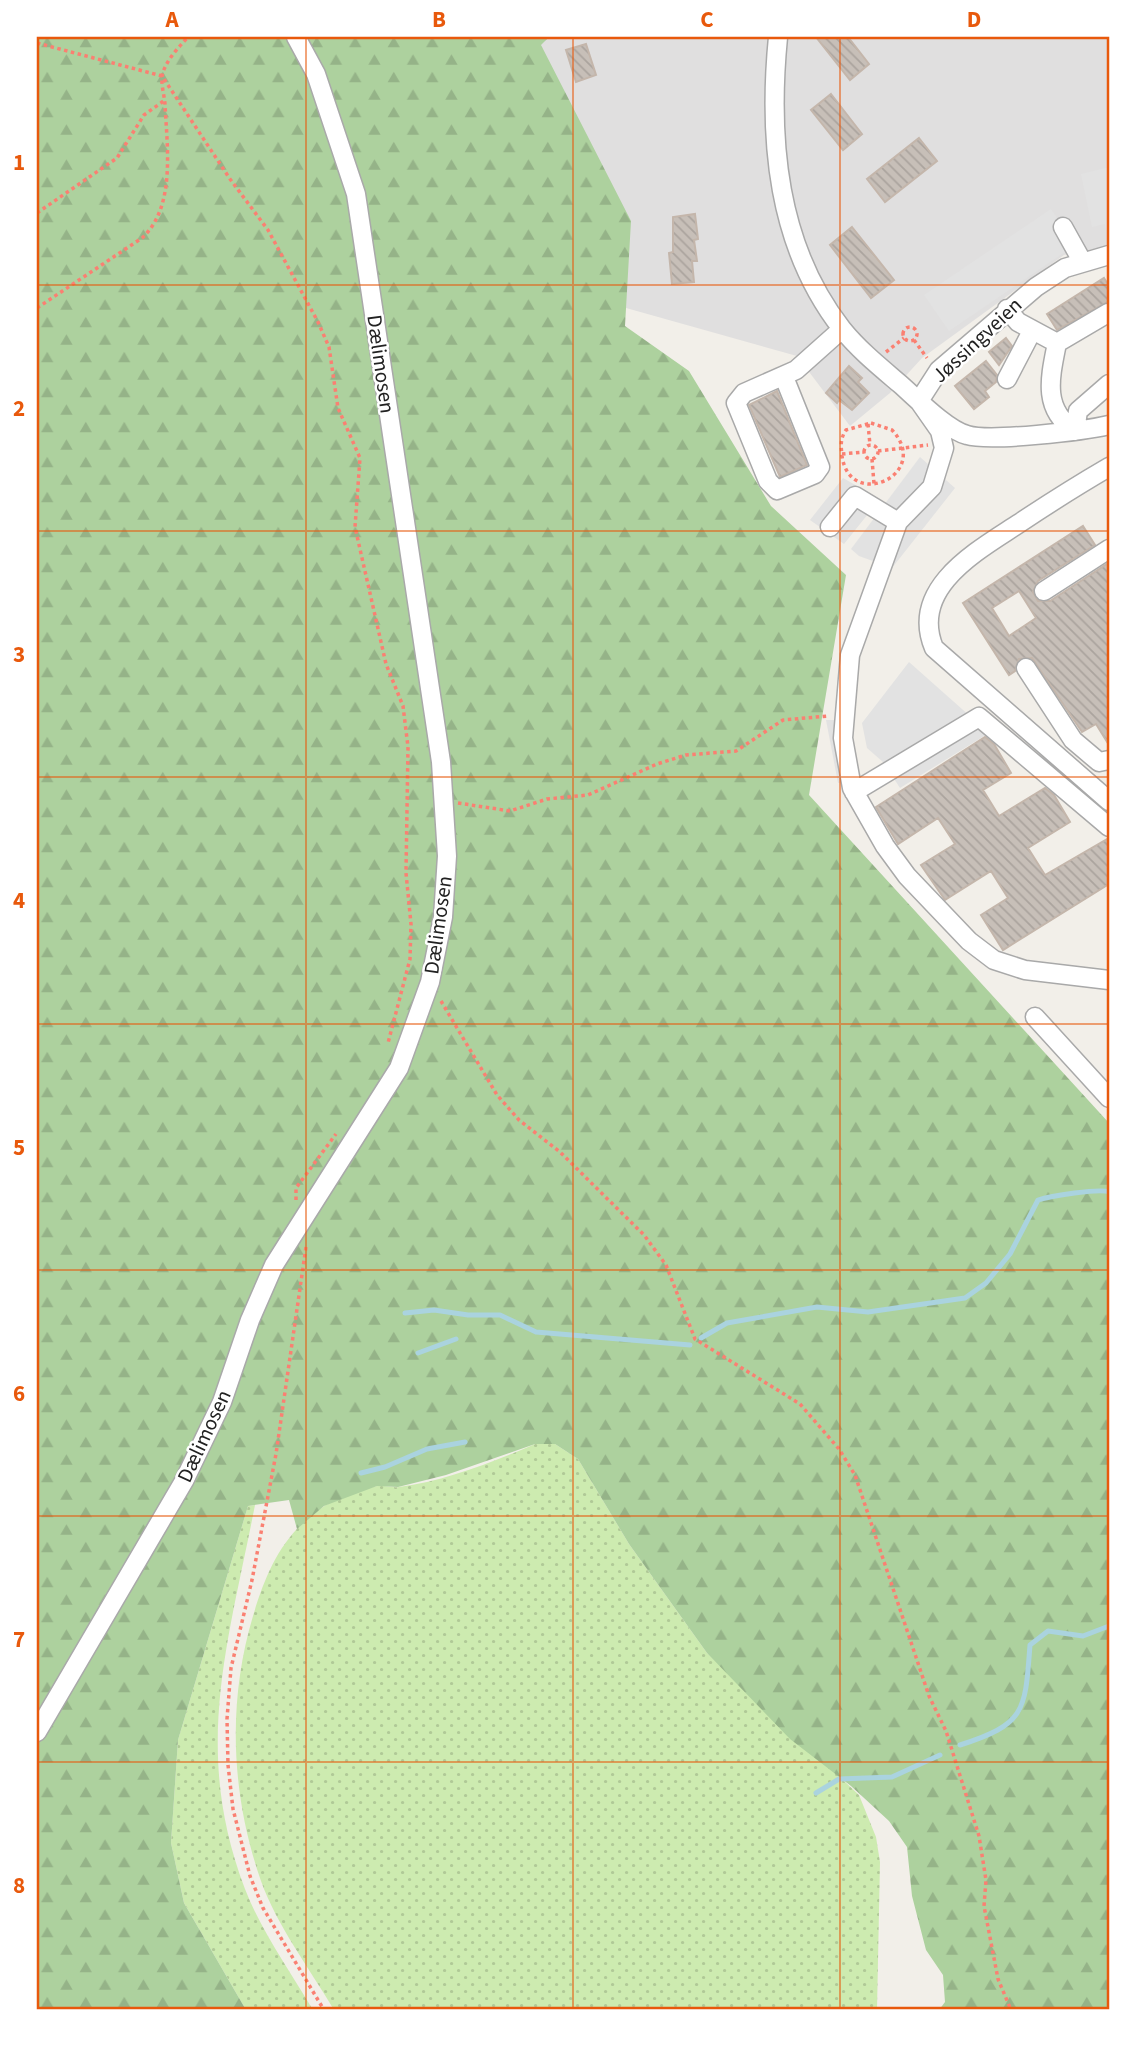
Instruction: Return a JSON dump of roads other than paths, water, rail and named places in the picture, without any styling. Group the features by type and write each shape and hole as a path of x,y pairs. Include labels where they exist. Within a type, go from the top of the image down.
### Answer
{"street":[{"name":"Dælimosen","path":"37,1732 184,1481 222,1402 250,1320 274,1265 400,1069 430,982 443,917 447,856 445,803 356,194 316,74 296,37"},
{"name":"Jøssingveien","path":"778,37 776,148 784,208 812,281 842,329 919,401 937,372 1007,309 1052,275 1082,261 1109,256"},
{"path":"1063,227 1082,261"},
{"path":"1007,309 1018,323 1056,344"},
{"path":"1075,431 1058,418 1050,401 1050,374 1056,344 1108,313"},
{"path":"784,377 820,467 815,474 777,489 768,481 736,403 744,393 784,377 801,366 842,329"},
{"path":"1007,379 1032,331"},
{"path":"1075,431 1078,411 1109,384"},
{"path":"919,401 966,435 1075,431 1109,425"},
{"path":"919,401 940,431 943,444 932,486 898,522 857,628 850,655 844,715 847,772 854,792 885,846 907,876 969,941 994,960 1025,971 1109,980"},
{"path":"1109,467 968,556 945,580 927,621 934,648 1109,801"},
{"path":"830,527 855,496 898,522"},
{"path":"1044,591 1109,549"},
{"path":"1026,668 1073,740 1099,762 1109,760"},
{"path":"854,792 979,718 1109,827"},
{"path":"1035,1017 1109,1098"}],"waterway":[{"path":"701,1338 727,1323 817,1307 868,1312 965,1298 986,1283 1010,1254 1038,1200 1086,1192 1109,1192"},
{"path":"405,1313 434,1310 468,1315 500,1315 536,1332 690,1345"},
{"path":"418,1353 456,1339"},
{"path":"361,1473 385,1467 427,1449 465,1442"},
{"path":"960,1745 998,1730 1018,1712 1026,1686 1030,1645 1048,1631 1083,1636 1109,1626"},
{"path":"816,1793 839,1779 892,1777 940,1755"}]}
